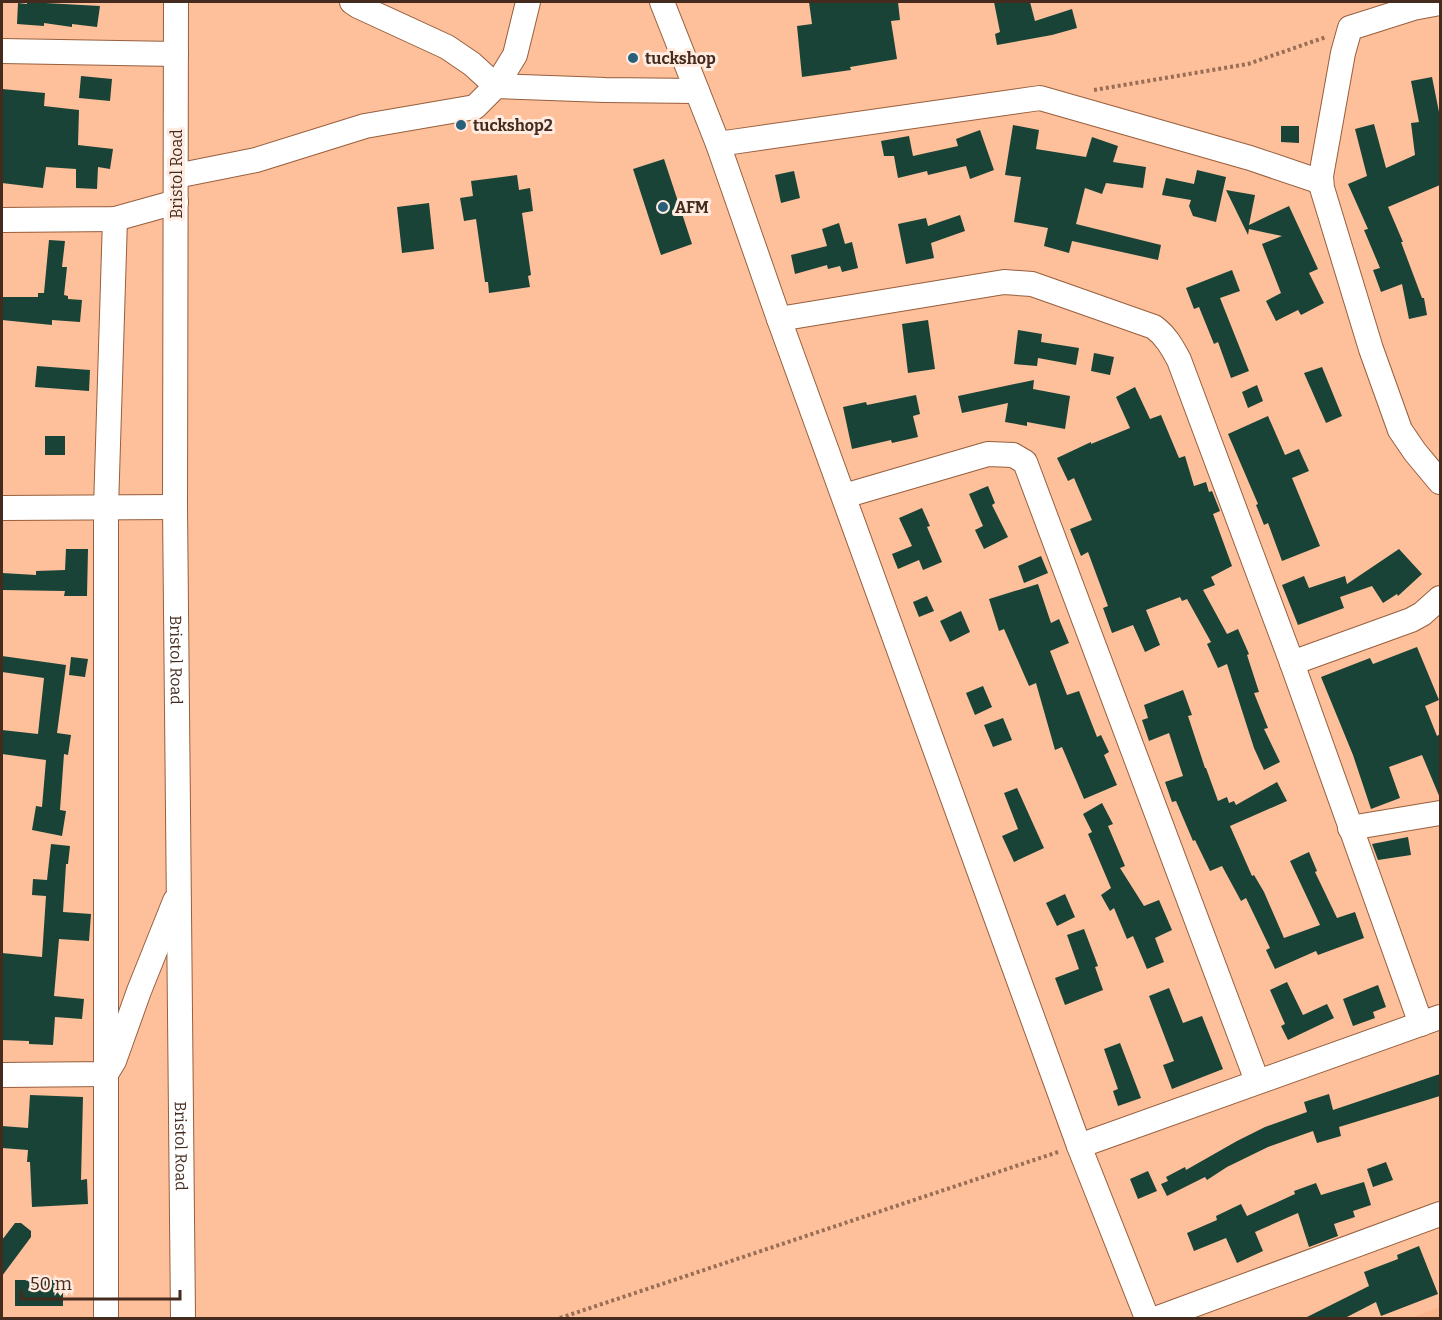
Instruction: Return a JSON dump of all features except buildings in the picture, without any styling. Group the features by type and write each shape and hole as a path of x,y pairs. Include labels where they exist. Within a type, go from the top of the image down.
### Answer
{"street":[{"name":"Bristol Road","path":"176,2 175,507 183,1318"},
{"path":"352,2 447,47 472,64 496,86 697,91"},
{"path":"176,176 256,160 365,126 475,107 496,86 515,55 528,2"},
{"path":"662,2 718,144 779,319 1079,1146 1147,1318"},
{"path":"1440,3 1413,8 1350,28 1343,53 1321,182 1371,349 1400,430 1440,482"},
{"path":"2,51 176,54"},
{"path":"718,144 1040,99 1250,158 1321,182"},
{"path":"2,220 114,219 176,201"},
{"path":"106,1318 106,508 114,219"},
{"path":"779,319 1004,282 1019,282 1032,284 1154,327 1170,342 1179,360 1292,663 1350,828 1431,1020 1079,1146"},
{"path":"844,496 988,454 1013,455 1025,462 1257,1081"},
{"path":"2,508 175,507"},
{"path":"1292,663 1411,620 1422,614 1440,598"},
{"path":"1350,828 1440,813"},
{"path":"106,1074 114,1061 139,991 179,893"},
{"path":"2,1075 106,1074"},
{"path":"1158,1318 1440,1214"}],"path":[{"path":"1086,91 1248,64 1350,28"},
{"path":"560,1318 1079,1146"}],"shaded area":[{"path":"1440,1307 1440,1318 1411,1318"}],"place":[{"name":"tuckshop","path":"633,58"},
{"name":"tuckshop2","path":"461,125"},
{"name":"AFM","path":"663,207"}]}
